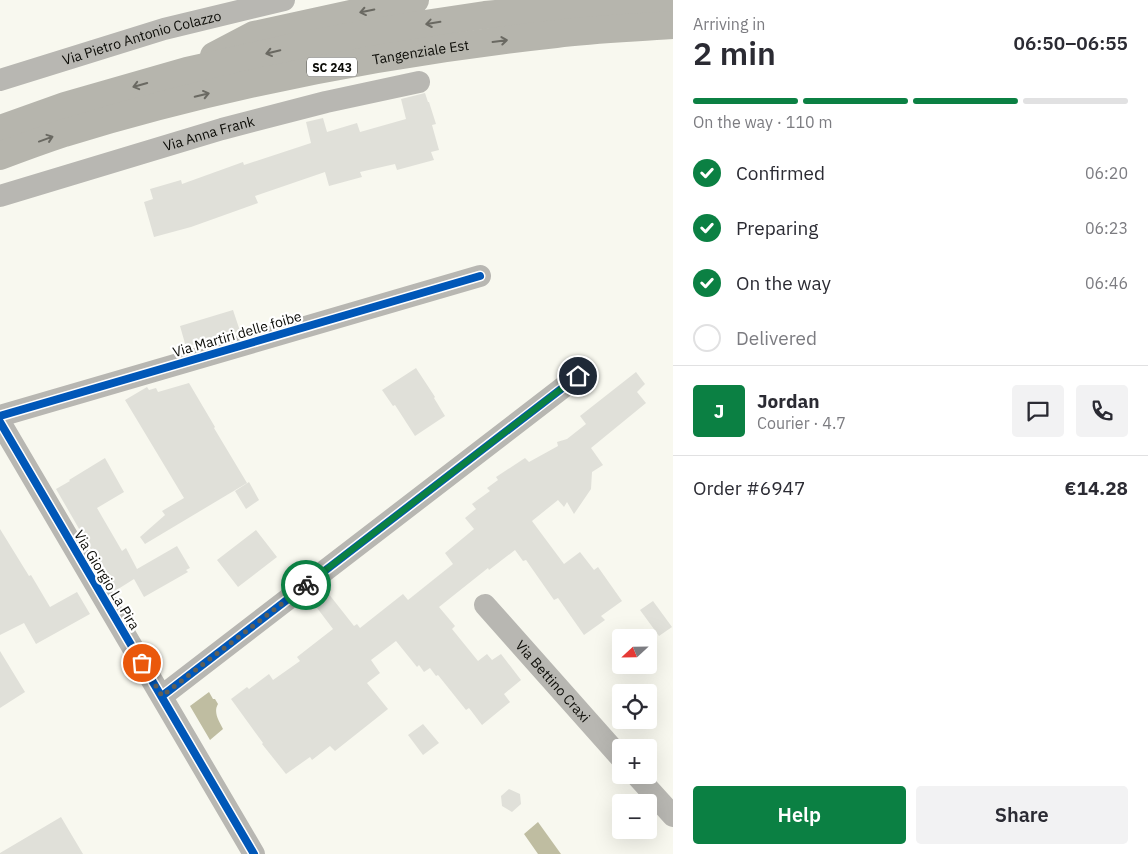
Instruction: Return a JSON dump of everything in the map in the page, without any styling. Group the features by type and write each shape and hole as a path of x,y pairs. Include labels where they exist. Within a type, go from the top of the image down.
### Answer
{"highway":[{"path":"186,71 254,35 415,0"},
{"name":"Tangenziale Est","path":"0,129 65,106 186,71 299,46 476,16 602,4 673,0"},
{"name":"Tangenziale Est","path":"0,156 63,133 186,98 304,72 435,49 558,33 673,25"}],"street":[{"name":"Via Pietro Antonio Colazzo","path":"0,80 164,29 284,0"},
{"name":"Via Anna Frank","path":"0,196 222,129 326,102 419,82"},
{"name":"Via Martiri delle foibe","path":"0,416 480,276"},
{"path":"162,696 578,376"},
{"name":"Via Giorgio La Pira","path":"0,422 254,854"},
{"name":"Via Bettino Craxi","path":"485,604 612,748"},
{"path":"644,784 673,816"}],"shaded area":[{"path":"209,692 218,704 216,713 223,729 210,740 190,706"},
{"path":"538,822 561,854 538,854 524,834"}],"building":[{"path":"425,93 436,124 432,125 439,150 431,152 434,160 397,170 395,164 360,172 362,177 329,186 325,172 255,196 258,203 191,227 154,237 144,202 153,199 150,189 181,180 182,184 243,162 244,165 311,143 306,122 323,118 327,132 357,123 360,132 406,119 401,99"},
{"path":"233,310 240,331 186,347 180,326"},
{"path":"416,368 445,416 415,436 395,405 393,406 382,390"},
{"path":"636,372 645,384 637,392 646,403 591,448 603,465 592,472 591,489 574,514 567,502 564,507 558,500 532,521 564,564 580,552 594,570 598,567 622,601 601,616 605,620 584,635 558,598 554,600 526,560 523,561 515,550 489,570 488,568 439,607 455,626 452,629 478,661 487,654 492,660 501,654 521,680 504,694 510,702 482,725 469,708 466,710 438,675 436,676 430,668 424,672 419,665 417,667 396,641 371,660 380,673 367,683 388,709 335,751 330,746 312,760 310,757 286,774 262,744 231,699 247,687 249,689 269,674 273,680 300,661 297,657 333,629 314,604 328,593 354,626 357,624 360,628 403,594 408,600 453,564 445,553 474,529 465,518 476,509 472,504 490,491 487,488 498,480 496,477 525,458 529,462 558,446 557,442 567,439 586,424 580,416"},
{"path":"189,383 247,483 145,544 140,537 165,515 162,511 184,498 125,400 147,387 149,390 156,388 158,392"},
{"path":"105,458 124,492 97,508 122,551 126,548 137,569 177,546 190,568 186,570 188,572 144,597 134,579 115,591 56,489"},
{"path":"249,482 259,500 246,509 235,491"},
{"path":"0,529 50,607 77,592 90,614 36,644 24,623 0,635"},
{"path":"256,530 277,557 238,587 217,560"},
{"path":"653,601 672,627 659,636 658,629 654,629 640,610"},
{"path":"0,651 25,692 0,708"},
{"path":"423,724 439,743 423,755 408,735"},
{"path":"509,789 520,794 521,804 512,812 502,806 501,796"},
{"path":"61,817 83,854 0,854 0,853"}],"cycle path":[{"path":"0,416 480,276"},
{"path":"162,696 578,376"},
{"path":"0,422 254,854"}],"way so far":[{"path":"142,663 162,696 306,585"}],"route":[{"path":"306,585 578,376"}]}
